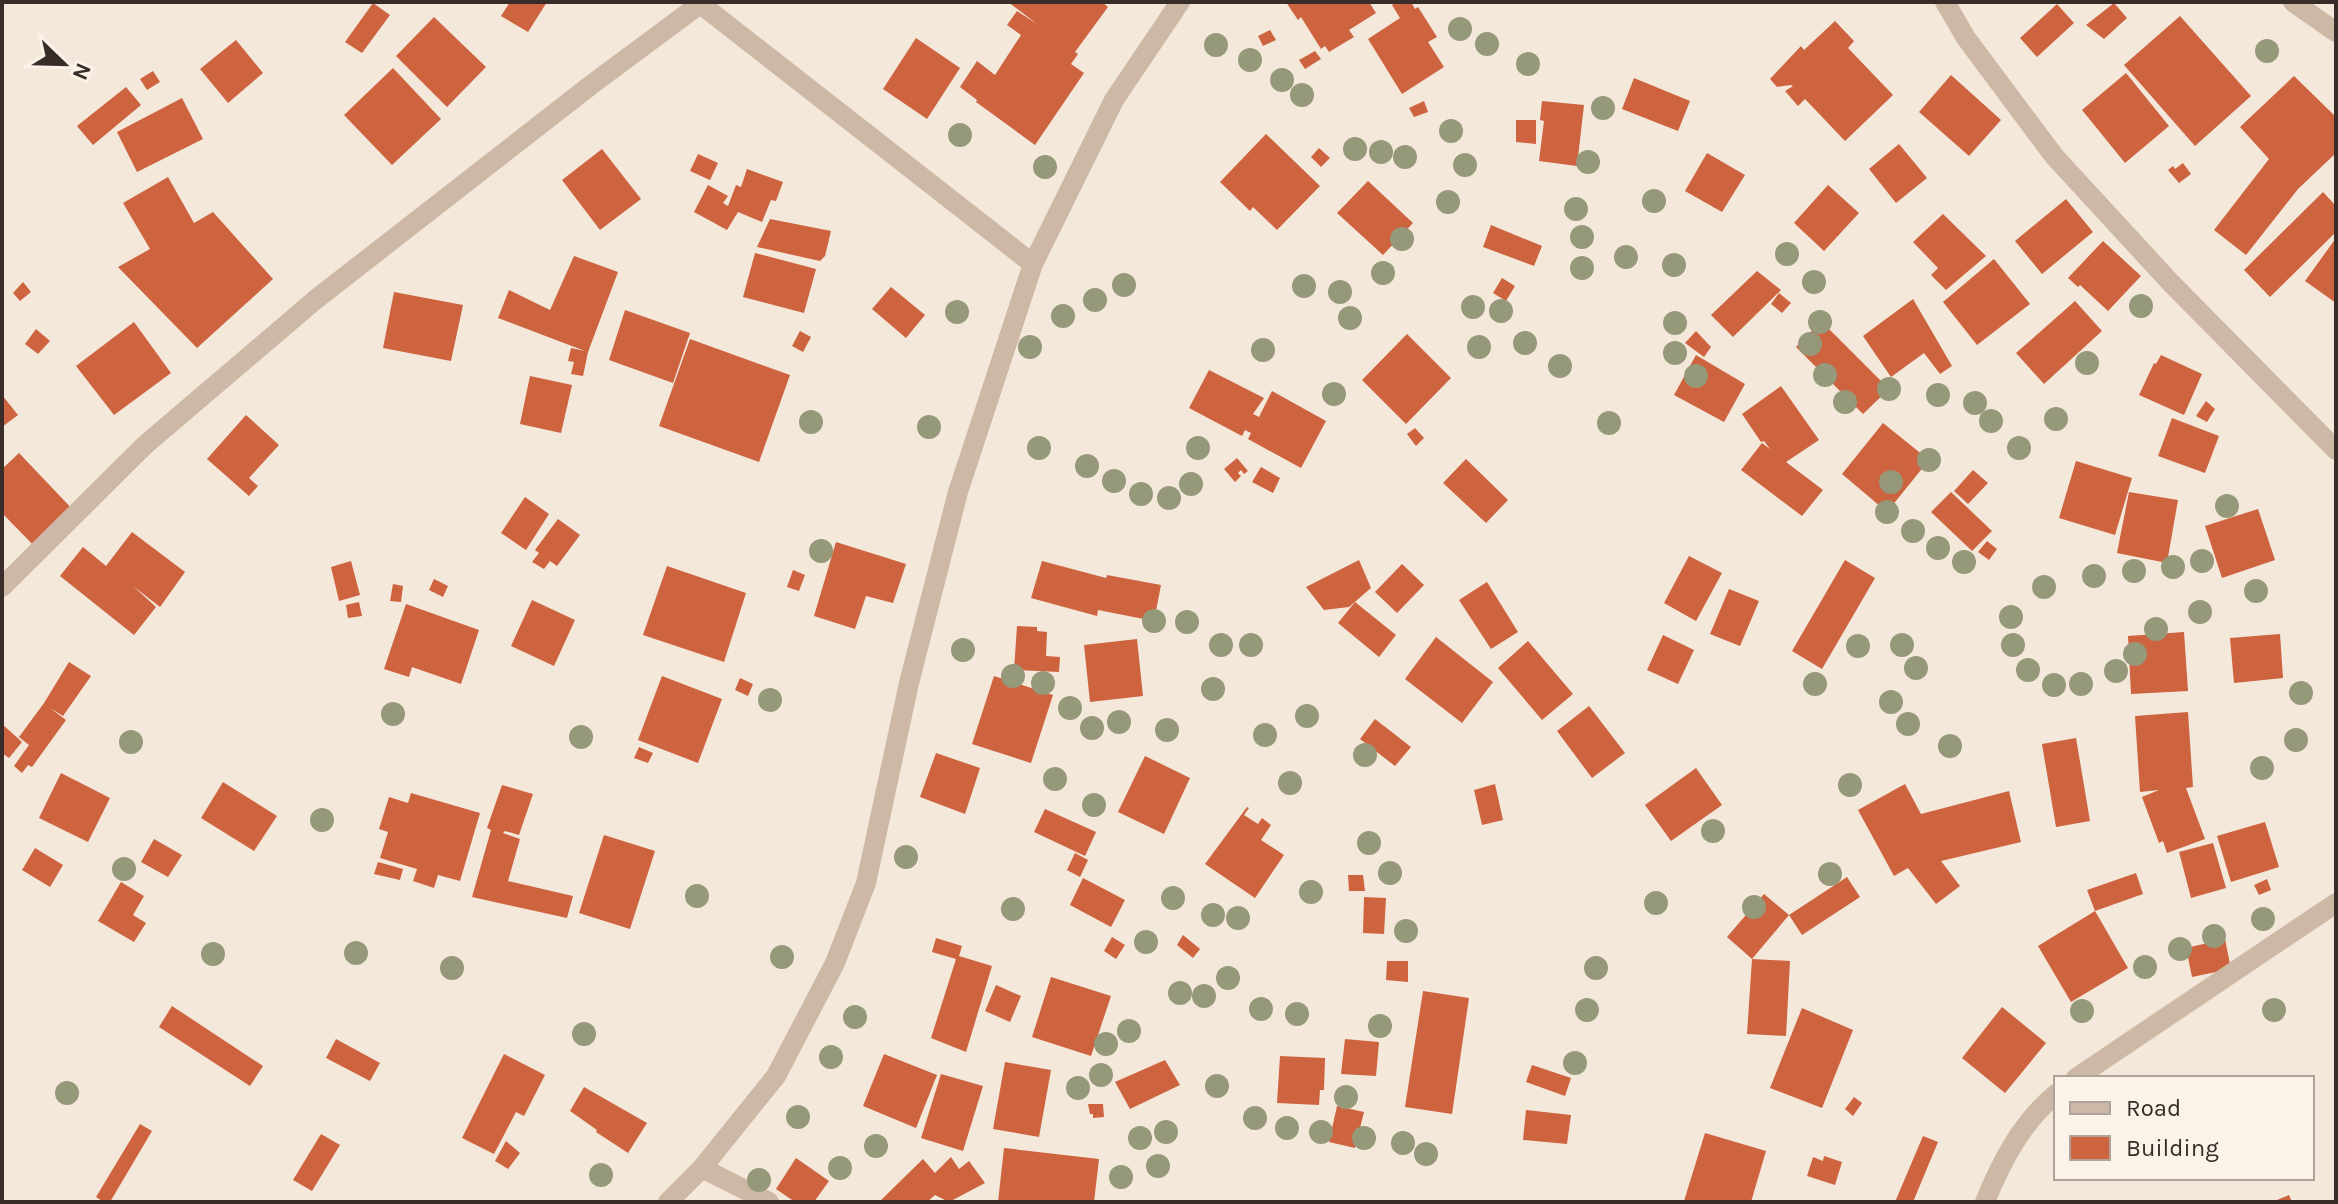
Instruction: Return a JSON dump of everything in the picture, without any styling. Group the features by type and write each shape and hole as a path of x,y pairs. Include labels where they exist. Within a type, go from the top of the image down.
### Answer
{"street":[{"path":"668,1202 702,1168 776,1076 835,963 866,883 909,683 958,492 1033,264 1114,100 1180,2"},
{"path":"1945,2 1966,38 2054,156 2170,282 2336,450"},
{"path":"2293,2 2336,32"},
{"path":"2,587 145,445 315,300 699,3 1033,264"},
{"path":"2079,1076 2336,903"},
{"path":"1985,1202 2000,1165 2038,1109 2054,1096"},
{"path":"702,1168 769,1202"}],"building":[{"path":"510,2 547,2 528,32 501,16"},
{"path":"1008,2 1102,2 1108,7 1075,52 1078,54 1071,64 1084,73 1035,145 960,87 977,61 995,75 1021,35 1007,25 1017,11 1037,24"},
{"path":"1286,2 1369,2 1376,13 1349,30 1354,37 1329,52 1325,46 1321,49 1301,17 1298,20"},
{"path":"1411,2 1415,9 1418,7 1437,37 1428,42 1444,67 1402,94 1368,39 1400,18 1392,5"},
{"path":"373,3 390,15 362,53 345,42"},
{"path":"2114,3 2127,18 2104,39 2086,25"},
{"path":"2057,4 2074,23 2037,57 2020,38"},
{"path":"2180,16 2251,96 2195,146 2124,65"},
{"path":"434,17 486,67 447,107 396,56"},
{"path":"1835,21 1854,41 1848,48 1893,95 1845,141 1805,99 1798,106 1785,91 1793,86 1777,87 1770,79 1801,46 1804,50"},
{"path":"1270,30 1276,40 1263,46 1258,36"},
{"path":"916,38 960,68 927,119 883,89"},
{"path":"236,40 263,73 228,103 200,69"},
{"path":"1315,51 1321,59 1305,69 1299,60"},
{"path":"393,68 441,119 392,165 344,115"},
{"path":"153,71 160,82 147,90 140,79"},
{"path":"2126,73 2169,126 2125,163 2082,110"},
{"path":"1951,75 2001,120 1969,156 1919,112"},
{"path":"2294,76 2336,117 2336,153 2298,189 2246,255 2214,230 2269,159 2240,127"},
{"path":"1634,78 1690,101 1678,131 1622,109"},
{"path":"126,87 141,105 93,145 77,126"},
{"path":"182,98 203,139 137,172 117,132"},
{"path":"1424,101 1428,112 1414,117 1409,108"},
{"path":"1542,101 1584,105 1577,166 1539,161 1544,121 1540,120"},
{"path":"1516,120 1536,120 1536,144 1516,142"},
{"path":"1266,134 1320,186 1277,230 1253,207 1250,211 1220,182"},
{"path":"1899,144 1927,178 1896,203 1869,169"},
{"path":"1319,148 1330,158 1321,167 1311,157"},
{"path":"602,149 641,199 600,230 562,180"},
{"path":"1707,153 1745,175 1722,212 1685,191"},
{"path":"698,154 718,163 710,180 690,171"},
{"path":"2183,163 2191,174 2179,183 2168,170"},
{"path":"747,169 783,182 776,201 771,200 762,222 738,212 727,230 694,212 708,185 728,196 723,203 728,206 736,185 741,187"},
{"path":"168,177 194,223 213,212 273,279 197,348 118,267 150,249 123,203"},
{"path":"1368,181 1413,223 1383,255 1337,213"},
{"path":"1828,185 1859,213 1824,251 1794,223"},
{"path":"2323,192 2336,206 2336,232 2270,297 2244,270"},
{"path":"2066,199 2093,232 2042,274 2015,241"},
{"path":"1943,214 1986,256 1946,290 1931,275 1938,268 1913,242"},
{"path":"770,219 831,231 825,256 820,261 757,247"},
{"path":"1491,225 1542,246 1534,266 1483,247"},
{"path":"2336,238 2336,303 2305,281"},
{"path":"2103,241 2141,276 2108,311 2068,278"},
{"path":"755,253 816,269 804,313 743,297"},
{"path":"574,256 618,272 588,352 583,376 571,374 574,362 568,361 571,348 585,351 498,318 509,290 550,310"},
{"path":"1994,259 2030,304 1977,345 1943,302"},
{"path":"1757,271 1781,290 1733,337 1711,315"},
{"path":"1502,278 1515,286 1506,301 1493,293"},
{"path":"23,282 31,292 20,301 13,293"},
{"path":"891,287 925,315 906,338 872,309"},
{"path":"394,292 463,305 451,361 383,348"},
{"path":"1779,293 1791,303 1782,313 1771,304"},
{"path":"1913,299 1952,366 1940,374 1924,353 1891,377 1863,336"},
{"path":"2075,301 2102,331 2044,384 2016,353"},
{"path":"625,310 690,333 673,383 609,360"},
{"path":"1821,321 1889,389 1863,414 1796,347"},
{"path":"134,322 171,373 114,415 76,366"},
{"path":"36,329 50,341 38,354 25,344"},
{"path":"800,331 811,337 803,352 792,346"},
{"path":"1696,331 1711,347 1704,357 1685,343"},
{"path":"1407,334 1451,378 1406,424 1362,380"},
{"path":"690,339 790,375 759,462 659,426"},
{"path":"1696,355 1745,384 1724,422 1674,395"},
{"path":"2161,355 2202,374 2184,415 2139,395"},
{"path":"1209,370 1264,398 1253,414 1259,417 1272,391 1326,421 1301,468 1248,439 1251,433 1245,430 1242,436 1189,408"},
{"path":"530,376 572,385 561,433 520,424"},
{"path":"1781,386 1819,440 1786,462 1823,490 1802,516 1741,470 1762,443 1770,449 1764,441 1761,442 1742,414"},
{"path":"2,395 18,415 2,427"},
{"path":"2206,401 2215,409 2207,422 2196,416"},
{"path":"246,415 279,445 249,478 258,486 249,496 207,459"},
{"path":"2172,418 2219,436 2205,473 2158,456"},
{"path":"1883,423 1929,460 1887,512 1842,474"},
{"path":"1415,428 1424,438 1416,446 1407,434"},
{"path":"19,453 77,514 40,552 2,513 2,469"},
{"path":"1237,458 1248,471 1244,474 1241,470 1238,473 1241,476 1235,482 1224,469"},
{"path":"1466,459 1508,500 1486,523 1443,483"},
{"path":"2076,461 2132,478 2115,535 2059,518"},
{"path":"1261,467 1280,478 1273,493 1252,482"},
{"path":"1973,470 1988,483 1968,504 1954,491"},
{"path":"1951,492 1992,531 1972,551 1931,512"},
{"path":"2129,492 2178,500 2167,563 2117,553"},
{"path":"525,497 549,514 526,550 501,533"},
{"path":"2258,509 2275,560 2222,578 2205,526"},
{"path":"558,519 580,535 557,566 550,561 544,569 532,562 539,553 535,550"},
{"path":"132,532 185,572 160,607 133,586 156,607 134,635 60,576 83,547 106,566"},
{"path":"1987,541 1997,549 1989,560 1978,552"},
{"path":"836,542 906,564 893,603 866,596 855,629 814,616"},
{"path":"1689,556 1722,573 1696,621 1664,603"},
{"path":"1359,560 1371,588 1349,607 1324,610 1306,587"},
{"path":"1845,560 1875,578 1822,669 1792,651"},
{"path":"351,561 360,595 339,601 331,567"},
{"path":"1042,561 1106,578 1107,575 1161,585 1154,621 1098,610 1097,616 1031,598"},
{"path":"1402,564 1424,585 1397,613 1375,592"},
{"path":"667,566 746,593 724,662 643,635"},
{"path":"793,570 805,575 799,591 787,587"},
{"path":"434,579 448,586 443,597 429,590"},
{"path":"1487,582 1518,632 1491,649 1459,600"},
{"path":"393,584 403,586 401,602 390,601"},
{"path":"1729,589 1759,601 1740,646 1710,634"},
{"path":"532,600 575,620 554,666 511,646"},
{"path":"359,602 362,616 348,618 346,605"},
{"path":"1355,602 1396,635 1379,657 1338,623"},
{"path":"406,604 479,630 461,684 412,667 409,677 384,669"},
{"path":"1017,626 1037,627 1037,631 1047,632 1046,656 1060,657 1059,672 1014,670"},
{"path":"2184,632 2188,691 2131,694 2128,636"},
{"path":"2280,634 2283,678 2234,683 2230,638"},
{"path":"1663,635 1694,650 1678,684 1647,670"},
{"path":"1436,637 1493,682 1462,723 1405,679"},
{"path":"1137,639 1143,696 1090,702 1084,645"},
{"path":"1528,641 1573,694 1542,720 1498,668"},
{"path":"69,662 91,676 63,716 50,708 66,720 32,767 28,765 22,773 14,766 29,745 19,737"},
{"path":"662,676 722,699 698,763 638,740"},
{"path":"994,676 1053,695 1031,763 972,744"},
{"path":"740,678 753,684 748,696 735,690"},
{"path":"1589,706 1625,753 1592,778 1557,731"},
{"path":"2188,712 2193,787 2186,788 2205,839 2167,853 2163,841 2159,843 2142,797 2159,790 2140,792 2135,716"},
{"path":"1375,719 1411,747 1395,766 1360,739"},
{"path":"2,724 22,742 9,758 2,753"},
{"path":"2076,738 2090,821 2056,827 2042,744"},
{"path":"639,747 653,753 648,763 634,758"},
{"path":"936,753 980,768 965,814 920,797"},
{"path":"1145,756 1190,778 1164,834 1118,812"},
{"path":"1696,768 1722,805 1671,841 1645,805"},
{"path":"61,773 110,798 88,842 39,818"},
{"path":"223,782 277,816 254,851 201,818"},
{"path":"1495,784 1503,820 1482,825 1474,790"},
{"path":"1905,784 1921,814 2009,791 2021,842 1941,861 1960,886 1936,904 1908,868 1894,876 1858,810"},
{"path":"502,785 533,794 519,835 503,833 520,839 508,881 573,896 567,918 472,897 491,830 487,828"},
{"path":"411,793 480,813 460,881 438,875 434,888 413,881 417,869 380,858 388,832 379,829 389,797 408,803"},
{"path":"1247,807 1244,815 1258,824 1262,818 1271,825 1261,840 1284,855 1255,898 1205,864"},
{"path":"1045,809 1096,832 1085,856 1034,832"},
{"path":"2265,822 2279,867 2231,882 2217,836"},
{"path":"604,835 655,851 630,929 579,913"},
{"path":"154,839 182,855 168,877 141,862"},
{"path":"2213,843 2226,888 2191,898 2179,852"},
{"path":"35,848 63,865 50,887 22,870"},
{"path":"1075,853 1088,860 1080,877 1067,870"},
{"path":"378,862 403,869 400,880 374,874"},
{"path":"2136,873 2143,894 2095,911 2087,890"},
{"path":"1348,875 1363,875 1365,891 1349,891"},
{"path":"1847,877 1860,897 1802,935 1789,915"},
{"path":"1083,878 1125,900 1111,927 1070,905"},
{"path":"2267,879 2271,890 2259,895 2254,885"},
{"path":"121,882 144,896 133,915 146,923 134,942 98,921"},
{"path":"1764,894 1789,915 1752,959 1727,937"},
{"path":"1364,897 1386,898 1384,934 1363,933"},
{"path":"2095,911 2128,968 2071,1002 2038,946"},
{"path":"1183,935 1200,949 1193,958 1177,945"},
{"path":"1112,937 1125,945 1116,959 1104,951"},
{"path":"936,938 962,946 959,956 992,966 966,1052 931,1038 956,959 932,952"},
{"path":"2225,939 2231,969 2192,977 2186,948"},
{"path":"1752,959 1790,961 1786,1036 1747,1034"},
{"path":"1387,961 1408,961 1408,982 1386,980"},
{"path":"1051,977 1111,996 1091,1056 1032,1037"},
{"path":"996,985 1021,996 1010,1022 985,1011"},
{"path":"1423,991 1469,998 1452,1114 1405,1107"},
{"path":"172,1006 263,1066 250,1086 159,1027"},
{"path":"2002,1007 2046,1043 2005,1093 1962,1058"},
{"path":"1802,1008 1853,1030 1822,1108 1770,1088"},
{"path":"336,1039 380,1063 370,1081 326,1058"},
{"path":"1345,1039 1379,1042 1376,1076 1341,1074"},
{"path":"504,1054 545,1075 524,1116 516,1112 494,1154 462,1138"},
{"path":"884,1054 937,1075 916,1128 863,1106"},
{"path":"1280,1056 1325,1058 1324,1090 1320,1090 1319,1105 1277,1103"},
{"path":"1165,1060 1180,1085 1130,1109 1115,1082"},
{"path":"1005,1062 1051,1070 1039,1137 993,1129"},
{"path":"1532,1065 1571,1078 1565,1096 1526,1082"},
{"path":"941,1074 983,1086 963,1151 921,1138"},
{"path":"584,1087 647,1123 628,1153 570,1111"},
{"path":"1854,1097 1862,1103 1853,1116 1845,1109"},
{"path":"1088,1104 1103,1104 1104,1117 1093,1118"},
{"path":"1337,1106 1364,1112 1355,1148 1329,1142"},
{"path":"1526,1110 1571,1115 1567,1144 1523,1140"},
{"path":"140,1124 152,1131 110,1202 104,1202 96,1197"},
{"path":"1705,1133 1766,1151 1751,1202 1684,1201"},
{"path":"321,1134 340,1145 312,1191 293,1180"},
{"path":"1923,1136 1938,1142 1913,1202 1895,1202"},
{"path":"506,1141 520,1153 508,1169 495,1161"},
{"path":"1004,1148 1099,1159 1094,1202 998,1202"},
{"path":"1824,1156 1842,1162 1835,1185 1807,1176 1813,1157 1823,1161"},
{"path":"951,1157 959,1169 969,1161 985,1183 949,1202 935,1195 927,1202 879,1202 923,1159 935,1173"},
{"path":"796,1158 829,1181 814,1202 795,1202 776,1189"},
{"path":"2289,1195 2292,1202 2272,1202"}]}
